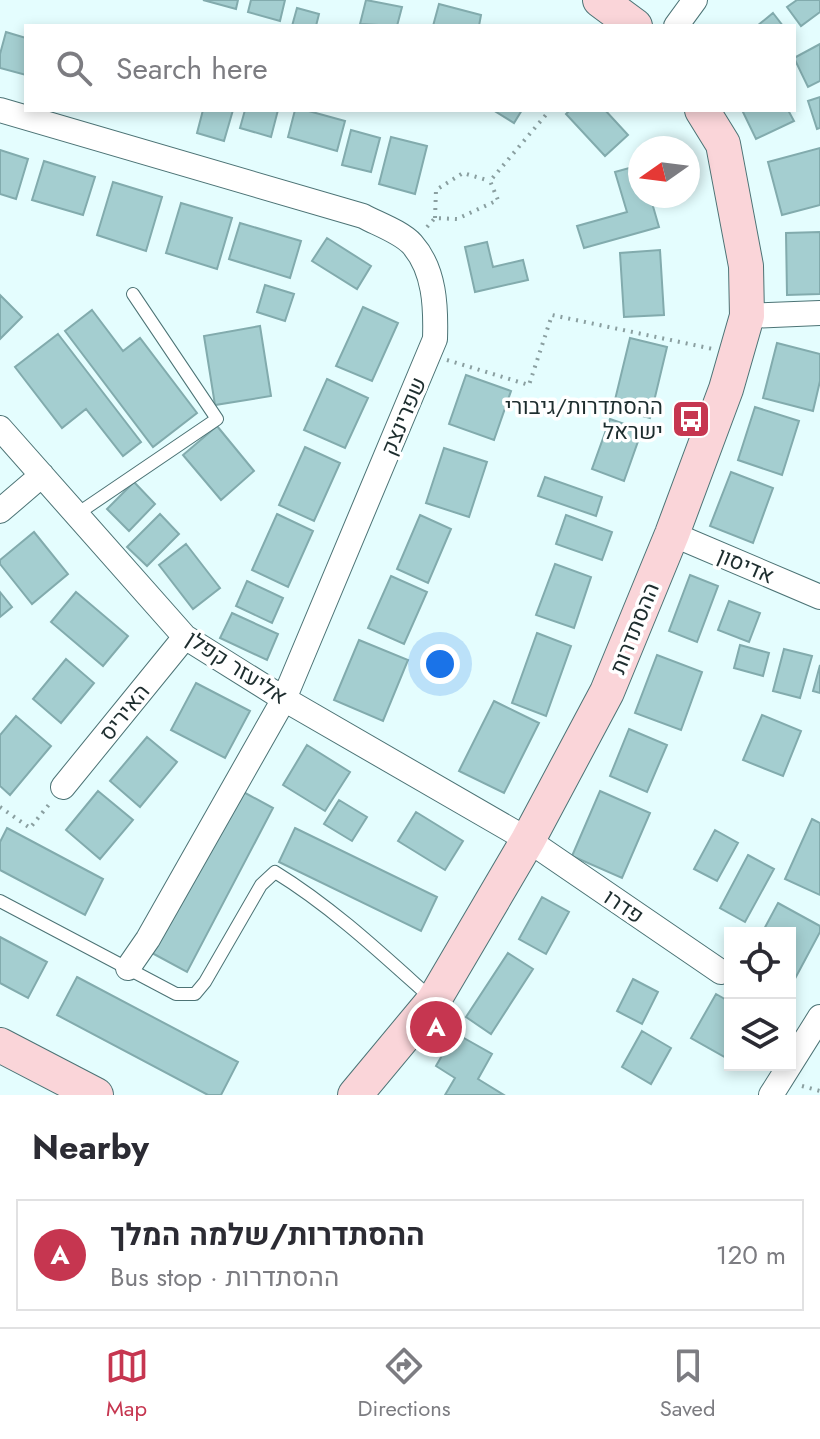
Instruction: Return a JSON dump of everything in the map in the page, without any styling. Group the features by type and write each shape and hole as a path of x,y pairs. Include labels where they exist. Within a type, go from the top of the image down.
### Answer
{"street":[{"path":"600,0 632,24"},
{"path":"677,24 695,0"},
{"path":"0,110 363,216 411,242"},
{"name":"ההסתדרות","path":"356,1095 434,1000 528,840 607,692 672,534 736,354 747,316 746,266 723,144 703,112"},
{"name":"שפרינצק","path":"128,968 148,939 284,699 435,339 436,303 426,268 411,242"},
{"path":"747,316 820,313"},
{"name":"אליעזר קפלן","path":"0,428 185,637 284,699 528,840"},
{"path":"0,511 42,475"},
{"name":"אדיסון","path":"672,534 820,597"},
{"name":"האיריס","path":"63,787 185,637"},
{"name":"פדרו","path":"528,840 721,972"},
{"path":"771,1095 820,1017"},
{"path":"0,1045 82,1092"}],"lane":[{"path":"77,514 217,419 133,294"},
{"path":"0,901 176,994 195,994 261,885 275,872 300,887 359,934 434,1000"}],"path":[{"path":"490,181 548,112"},
{"path":"411,242 435,218 436,190 463,173 490,181"},
{"path":"435,218 457,219 498,200 490,181"},
{"path":"429,354 529,385 552,315 736,354"},
{"path":"0,807 30,828 63,787"}],"building":[{"path":"203,0 238,0 236,9"},
{"path":"251,0 285,0 280,21 248,12"},
{"path":"366,0 402,7 398,24 360,24"},
{"path":"797,0 820,0 820,12 801,26 787,7"},
{"path":"439,4 481,15 479,24 434,24"},
{"path":"297,8 319,14 316,24 293,24"},
{"path":"773,13 781,24 759,24"},
{"path":"6,32 24,37 24,74 0,68"},
{"path":"820,44 820,81 808,87 796,57"},
{"path":"820,97 820,128 817,129 808,101"},
{"path":"202,112 232,112 224,141 197,133"},
{"path":"244,112 277,112 271,137 240,128"},
{"path":"294,112 312,112 345,121 337,151 288,137"},
{"path":"496,112 521,112 514,123"},
{"path":"607,112 628,135 605,156 566,114"},
{"path":"743,112 789,112 794,121 756,139"},
{"path":"351,130 380,138 371,172 342,165"},
{"path":"391,137 427,146 415,194 379,184"},
{"path":"820,148 820,205 782,215 768,162"},
{"path":"0,150 28,159 16,199 0,194"},
{"path":"44,161 95,177 83,215 32,200"},
{"path":"628,168 628,208 653,208 659,227 584,248 577,226 627,212 615,172"},
{"path":"113,182 162,197 146,251 97,235"},
{"path":"181,203 232,218 217,269 166,253"},
{"path":"240,223 301,241 290,278 229,259"},
{"path":"820,232 820,294 787,295 786,233"},
{"path":"327,238 371,266 357,289 312,261"},
{"path":"487,242 493,267 523,260 528,280 475,292 465,247"},
{"path":"660,250 664,315 624,317 620,253"},
{"path":"265,285 294,294 285,321 257,312"},
{"path":"0,295 22,317 0,339"},
{"path":"363,307 398,323 372,381 336,366"},
{"path":"92,310 123,351 140,338 197,413 153,447 65,331"},
{"path":"260,326 271,396 215,405 204,336"},
{"path":"58,334 141,442 123,456 86,409 62,428 15,367"},
{"path":"630,338 667,347 650,418 613,408"},
{"path":"777,343 820,354 820,381 813,411 763,398"},
{"path":"466,375 511,391 494,440 449,424"},
{"path":"327,379 368,398 345,448 304,430"},
{"path":"755,407 799,421 782,475 738,460"},
{"path":"610,419 642,430 624,481 592,469"},
{"path":"217,426 254,471 221,500 183,455"},
{"path":"305,447 340,463 314,521 279,505"},
{"path":"444,448 487,462 469,517 426,503"},
{"path":"731,472 773,488 753,543 710,526"},
{"path":"545,477 602,497 596,516 538,496"},
{"path":"134,482 155,504 129,531 107,509"},
{"path":"160,514 179,534 147,566 127,547"},
{"path":"277,514 313,531 288,587 252,570"},
{"path":"420,515 451,529 428,583 397,569"},
{"path":"566,515 612,532 602,560 556,544"},
{"path":"34,532 68,574 32,604 0,560"},
{"path":"186,544 220,588 193,609 159,565"},
{"path":"555,564 591,577 574,628 536,615"},
{"path":"690,575 718,586 697,642 669,631"},
{"path":"391,576 427,592 404,644 368,628"},
{"path":"247,581 283,598 272,623 236,606"},
{"path":"0,592 12,607 0,617"},
{"path":"76,592 128,636 103,666 51,622"},
{"path":"729,601 760,613 749,642 718,630"},
{"path":"232,613 278,634 267,660 220,638"},
{"path":"537,633 571,646 546,716 512,703"},
{"path":"359,640 408,660 383,721 334,700"},
{"path":"740,645 769,653 763,676 734,668"},
{"path":"784,649 812,656 800,698 773,691"},
{"path":"657,655 702,672 681,730 635,713"},
{"path":"66,659 94,683 61,723 33,699"},
{"path":"820,665 820,693 813,691"},
{"path":"196,683 250,711 225,758 171,730"},
{"path":"494,701 539,723 504,793 459,771"},
{"path":"762,715 801,731 783,776 743,760"},
{"path":"16,716 51,746 10,795 0,786 0,735"},
{"path":"629,729 667,745 647,792 610,776"},
{"path":"147,737 177,762 140,807 110,781"},
{"path":"307,745 350,772 325,811 283,785"},
{"path":"238,789 273,808 187,972 152,953"},
{"path":"98,791 133,820 100,859 66,830"},
{"path":"600,791 650,813 622,878 572,856"},
{"path":"339,800 367,817 352,841 324,824"},
{"path":"416,812 463,841 445,870 398,841"},
{"path":"812,819 820,823 820,895 785,879"},
{"path":"7,828 103,879 85,915 0,870 0,842"},
{"path":"295,828 437,897 421,931 279,862"},
{"path":"715,830 738,843 717,881 694,869"},
{"path":"748,855 774,869 745,922 720,908"},
{"path":"542,897 569,912 546,954 519,939"},
{"path":"778,903 820,926 820,932 796,977 796,927 765,927"},
{"path":"0,937 47,962 28,998 0,983"},
{"path":"508,953 533,969 491,1034 466,1017"},
{"path":"77,977 238,1062 221,1095 208,1095 57,1015"},
{"path":"633,979 658,992 642,1024 617,1011"},
{"path":"716,994 724,999 724,1057 691,1038"},
{"path":"642,1031 671,1048 651,1084 622,1067"},
{"path":"455,1033 492,1054 478,1079 504,1095 445,1095 455,1078 436,1066"}],"place":[{"name":"ההסתדרות/גיבורי ישראל","path":"691,419"},
{"name":"ההסתדרות/שלמה המלך","path":"436,1027"}]}
